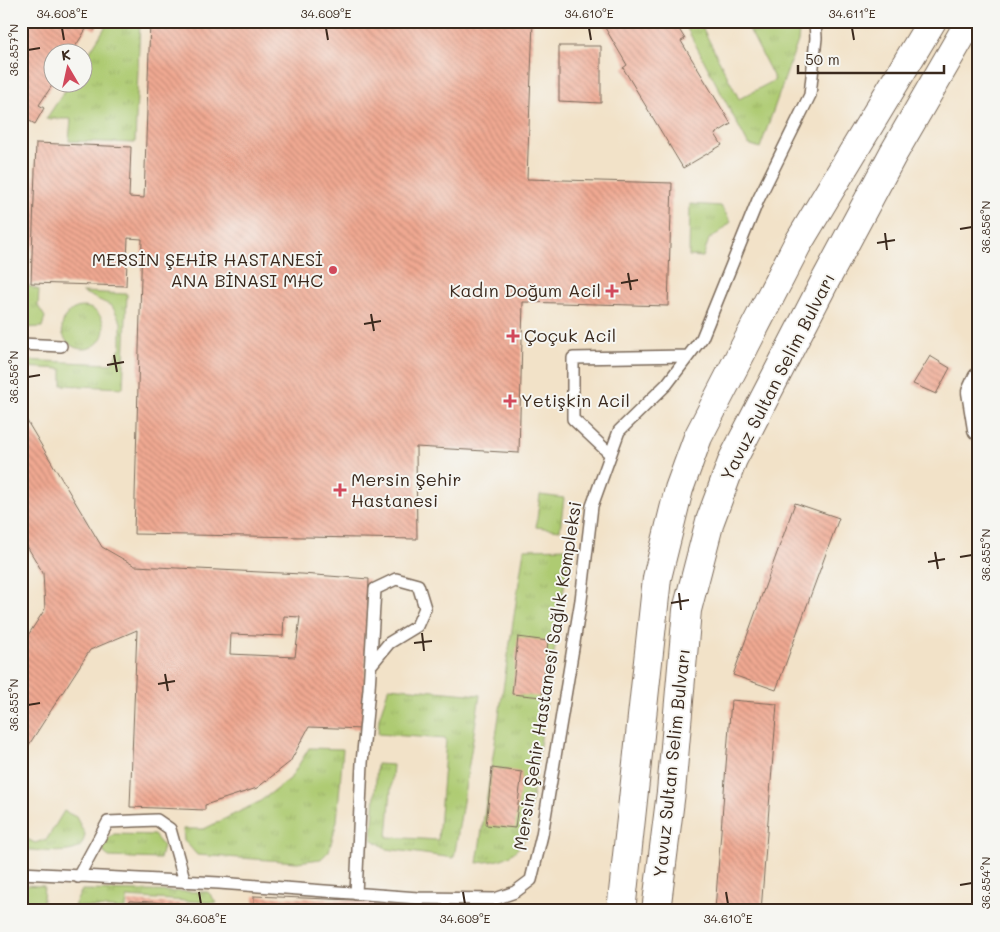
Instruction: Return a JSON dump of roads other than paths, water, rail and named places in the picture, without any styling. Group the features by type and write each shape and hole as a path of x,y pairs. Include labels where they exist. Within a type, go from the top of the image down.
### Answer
{"street":[{"path":"621,911 657,578 679,489 698,437 798,245 932,21"},
{"name":"Yavuz Sultan Selim Bulvarı","path":"656,911 671,792 687,610 710,521 733,459 825,281 893,154 970,21"},
{"path":"979,379 973,392 979,428"}],"lane":[{"name":"Mersin Şehir Hastanesi Sağlık Kompleksi","path":"21,873 418,898 495,899 516,892 531,880 542,835 578,620 592,506 619,431 667,384 702,338 758,200 810,95 816,38 815,21"},
{"path":"21,344 61,346"},
{"path":"610,454 573,419 573,358 688,356"},
{"path":"356,894 362,764 371,665 375,589 396,579 418,585 425,608 417,626 389,643 371,665"},
{"path":"78,877 108,822 157,820 170,829 185,882"}],"place":[{"name":"MERSİN ŞEHİR HASTANESİ ANA BİNASI MHC","path":"333,270"},
{"name":"Kadın Doğum Acil","path":"612,291"},
{"name":"Çoçuk Acil","path":"513,336"},
{"name":"Yetişkin Acil","path":"510,401"},
{"name":"Mersin Şehir Hastanesi","path":"340,490"}]}
